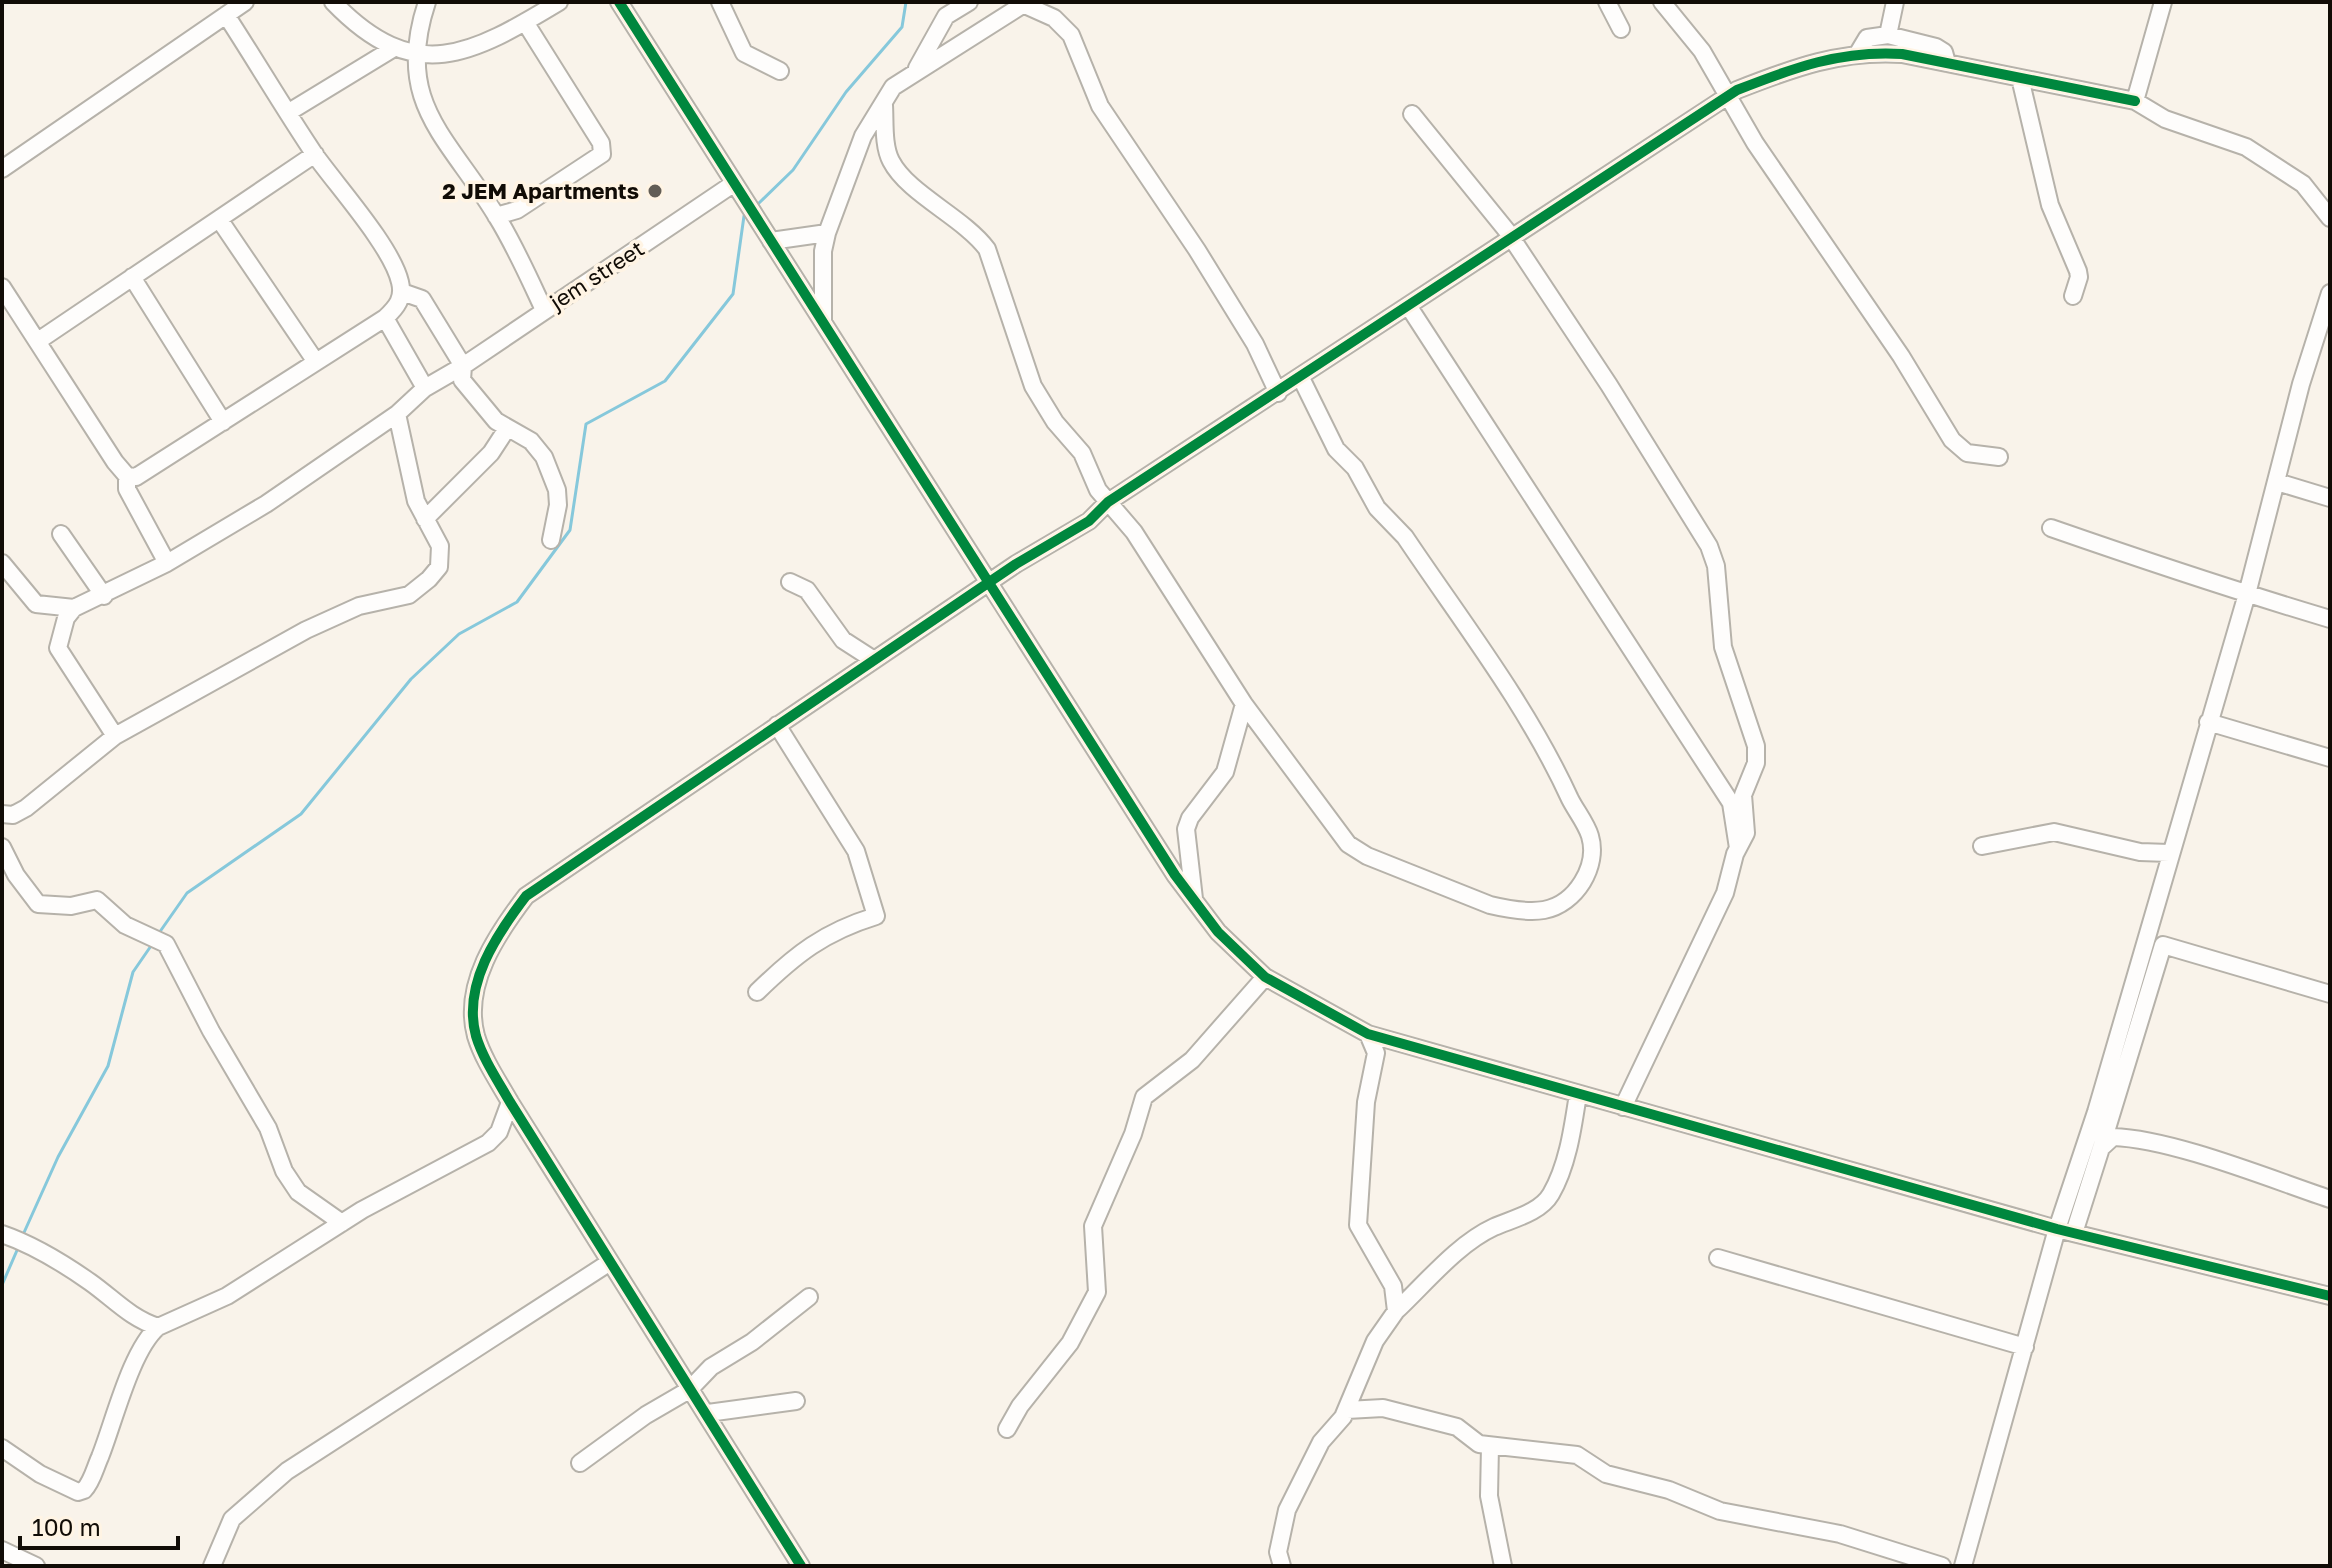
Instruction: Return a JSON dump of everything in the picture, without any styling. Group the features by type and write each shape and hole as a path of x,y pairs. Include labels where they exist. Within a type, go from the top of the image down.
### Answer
{"street":[{"path":"2,169 245,2"},
{"path":"333,2 362,30 394,48 414,54 463,52 559,2"},
{"path":"427,2 414,54 423,107 496,216 544,310"},
{"path":"619,2 1195,902 1240,955 1265,977 1368,1034 2065,1231 2330,1296"},
{"path":"720,2 744,53 780,71"},
{"path":"916,70 951,7 969,2"},
{"path":"1607,2 1621,29"},
{"path":"1662,2 1702,51 1728,96 1952,440 1967,453 1999,457"},
{"path":"1888,35 1895,2"},
{"path":"2135,101 2163,2"},
{"path":"823,324 823,251 827,233 863,136 893,87 1023,3 1054,18 1071,35 1107,117 1197,250 1255,344 1278,393"},
{"path":"127,476 136,477 385,318 398,306 402,292 400,278 387,255 315,154 226,15"},
{"path":"496,216 517,210 602,154 601,143 525,22"},
{"path":"1858,53 1867,38 1888,35 1936,47 1946,55 1947,63"},
{"path":"289,112 394,48"},
{"path":"801,1566 708,1413 689,1390 510,1102 476,1037 473,1009 478,983 494,938 526,896 989,583 1089,521 1108,502 1728,96 1795,67 1858,53 1902,54 2135,101 2165,119 2246,147 2303,184 2330,218"},
{"path":"2020,78 2050,205 2079,277 2073,296"},
{"path":"884,105 891,161 928,200 976,234 987,249 1026,374 1055,422 1082,453 1093,481 1134,532 1244,704 1348,844 1367,856 1511,910 1545,910 1565,900 1585,879 1593,863 1591,837 1542,740 1405,537 1377,508 1355,468 1336,449 1301,378"},
{"path":"1412,114 1511,240 1609,385 1714,557 1723,647 1756,746 1756,763 1743,795 1746,833 1738,848 1725,893 1623,1107"},
{"path":"38,341 315,154"},
{"name":"jem street","path":"74,608 167,563 266,504 397,414 425,388 463,366 733,184"},
{"path":"219,219 316,362"},
{"path":"771,241 827,233"},
{"path":"132,277 223,422"},
{"path":"2,287 127,476 127,489 167,563"},
{"path":"402,292 422,299 463,366 462,380 467,388 506,430 531,441 544,457 557,490 558,505 551,540"},
{"path":"2065,1231 2169,853 2247,594 2301,384 2330,293"},
{"path":"1409,307 1731,803 1738,848"},
{"path":"385,318 425,388"},
{"path":"6,817 26,808 115,736 306,630 359,606 418,589 439,567 441,558 435,535 416,501 397,414"},
{"path":"425,519 491,453 506,430"},
{"path":"2277,482 2330,498"},
{"path":"2051,528 2330,619"},
{"path":"61,534 104,596"},
{"path":"2,563 36,604 74,608"},
{"path":"790,582 807,590 843,640 874,660"},
{"path":"74,608 66,618 58,648 115,736"},
{"path":"1195,902 1186,829 1190,818 1225,772 1244,704"},
{"path":"2208,722 2330,758"},
{"path":"757,992 790,959 836,929 876,916 856,851 777,725"},
{"path":"1982,846 2054,832 2146,853 2169,853"},
{"path":"2,847 16,875 38,904 71,906 97,900 125,925 166,944 211,1031 268,1128 284,1171 298,1192 342,1223"},
{"path":"1963,1566 2025,1347 2065,1231 2101,1148 2163,945 2330,994"},
{"path":"1007,1429 1020,1406 1070,1343 1097,1292 1093,1226 1133,1134 1144,1097 1192,1060 1265,977"},
{"path":"1368,1034 1376,1053 1366,1102 1358,1225 1393,1286 1396,1311"},
{"path":"1282,1566 1278,1552 1287,1510 1321,1442 1347,1410 1375,1341 1396,1311 1469,1243 1490,1229 1534,1209 1550,1195 1564,1157 1578,1094"},
{"path":"2,1448 40,1474 78,1492 84,1490 118,1413 140,1350 158,1327 227,1296 294,1257 342,1223 488,1143 499,1132 510,1102"},
{"path":"2101,1148 2113,1137 2131,1138 2330,1199"},
{"path":"2,1234 50,1256 95,1286 136,1320 158,1327"},
{"path":"1718,1258 2025,1347"},
{"path":"212,1566 232,1519 287,1471 610,1262"},
{"path":"580,1463 646,1415 689,1390 711,1367 752,1342 809,1297"},
{"path":"708,1413 796,1401"},
{"path":"1347,1410 1383,1408 1452,1426 1476,1443 1577,1455 1606,1474 1669,1490 1720,1511 1840,1534 1942,1566"},
{"path":"1490,1446 1489,1496 1503,1566"},
{"path":"2,1550 36,1566"}],"waterway":[{"path":"758,204 793,170 846,92 902,27 906,2"},
{"path":"159,933 187,893 301,814 411,679 459,634 517,602 570,530 586,424 665,381 733,294 744,216"},
{"path":"22,1237 58,1157 108,1066 133,972 153,943"},
{"path":"2,1285 18,1248"}],"cycle path":[{"path":"619,2 1175,875 1218,932 1265,977 1368,1034 2057,1229 2330,1296"},
{"path":"801,1566 510,1102 479,1045 473,1017 478,979 494,944 526,896 1016,564 1089,521 1108,502 1737,90 1818,62 1880,53 1902,54 2135,101"}],"place":[{"name":"2 JEM Apartments","path":"655,191"}]}
